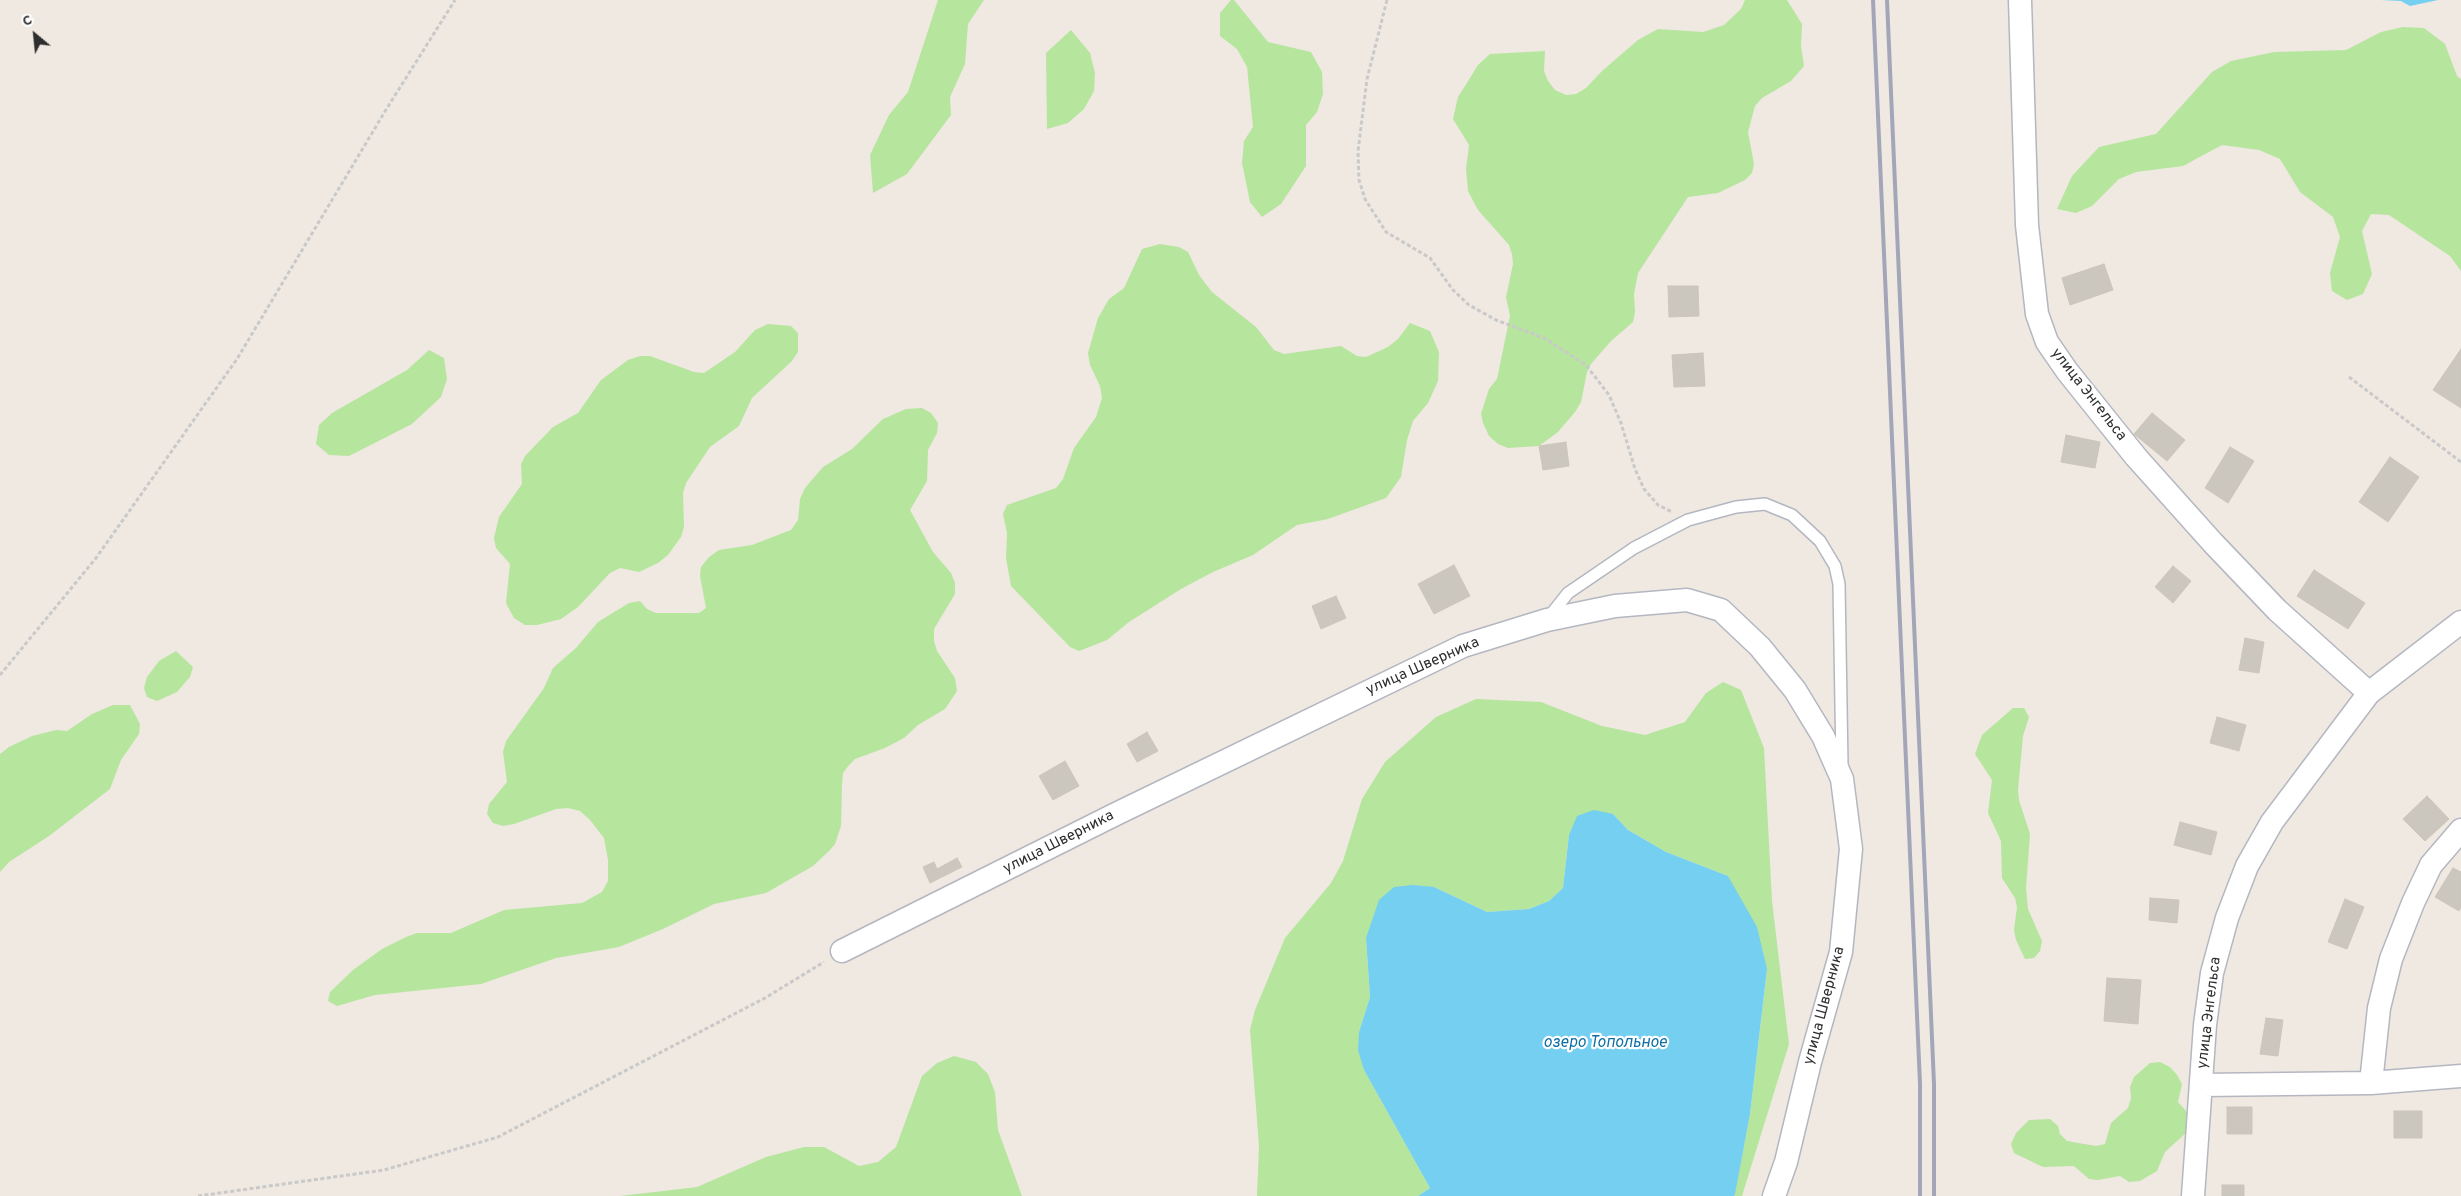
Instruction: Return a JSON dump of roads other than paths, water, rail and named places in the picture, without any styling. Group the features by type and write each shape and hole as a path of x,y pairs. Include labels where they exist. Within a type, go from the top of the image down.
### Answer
{"street":[{"name":"улица Энгельса","path":"2020,0 2027,225 2037,314 2047,342 2067,371 2136,456 2213,543 2277,610 2369,693"},
{"name":"улица Шверника","path":"842,951 1118,813 1463,646 1547,620 1615,606 1687,600 1721,610 1760,647 1795,690 1823,736 1842,779 1851,849 1841,952 1810,1062 1786,1162 1774,1196"},
{"name":"улица Энгельса","path":"2193,1196 2205,1025 2212,973 2227,918 2247,866 2272,822 2369,693 2461,622"},
{"path":"2371,1083 2379,1008 2392,959 2413,903 2430,866 2461,830"},
{"path":"2201,1085 2371,1083 2461,1076"}],"lane":[{"path":"1547,620 1568,593 1634,548 1688,520 1736,507 1765,504 1792,514 1820,541 1835,566 1839,584 1842,779"}],"water":[{"path":"2381,0 2438,0 2410,6 2401,1"},
{"name":"озеро Топольное","path":"1594,810 1613,814 1628,830 1666,852 1728,876 1757,927 1767,969 1750,1114 1735,1194 1734,1196 1418,1196 1430,1188 1364,1070 1358,1050 1359,1032 1370,997 1366,938 1379,900 1394,887 1413,885 1434,887 1487,912 1529,909 1549,901 1563,888 1569,835 1577,816"}],"railway":[{"path":"1873,0 1920,1084 1920,1196"},
{"path":"1887,0 1934,1084 1934,1196"}]}
